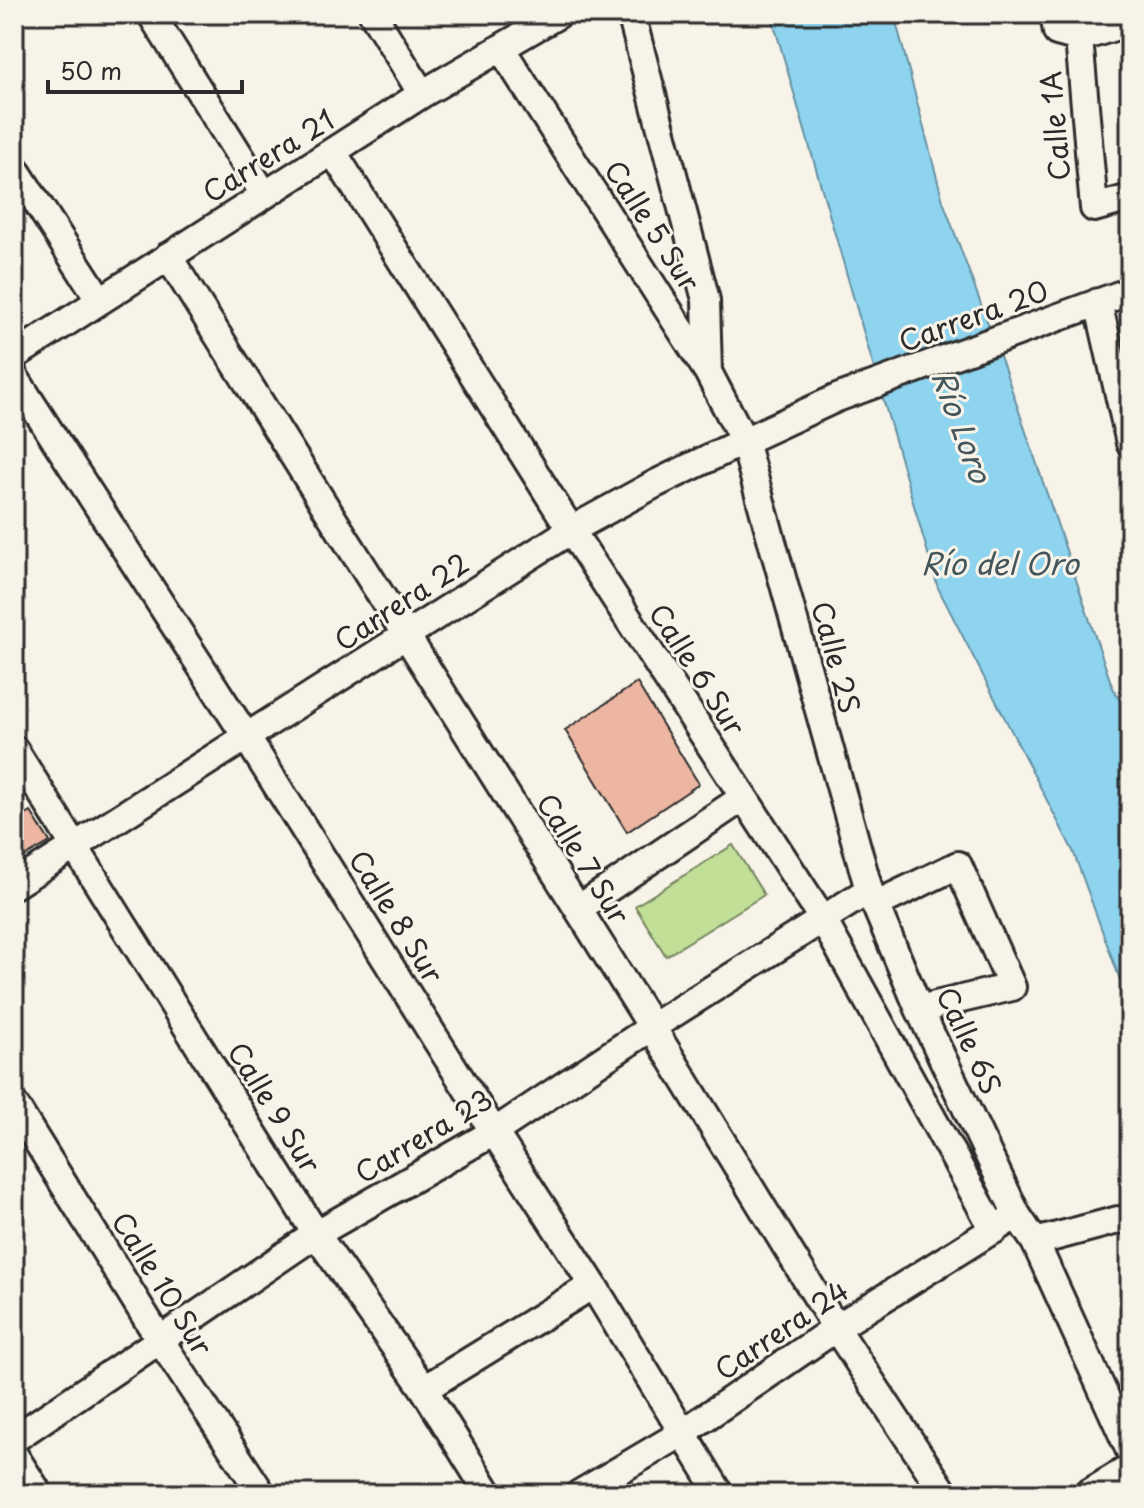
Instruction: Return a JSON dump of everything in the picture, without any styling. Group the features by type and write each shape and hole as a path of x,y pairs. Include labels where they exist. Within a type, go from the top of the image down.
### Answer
{"street":[{"path":"151,14 264,194"},
{"path":"373,14 422,94"},
{"name":"Carrera 21","path":"14,356 422,94 559,14"},
{"path":"631,14 706,300 708,372"},
{"path":"1063,28 1130,22"},
{"name":"Calle 1A","path":"1063,28 1094,208 1130,198"},
{"name":"Calle 5 Sur","path":"501,48 708,372 744,441"},
{"name":"Calle 6 Sur","path":"333,152 571,530 822,918 994,1230"},
{"path":"14,167 100,300"},
{"name":"Calle 7 Sur","path":"168,256 652,1027 836,1328 945,1494"},
{"name":"Carrera 20","path":"837,398 1130,291"},
{"path":"1098,302 1130,443"},
{"name":"Calle 8 Sur","path":"14,376 593,1285 720,1494"},
{"name":"Carrera 22","path":"14,885 571,530 655,484 837,398"},
{"name":"Calle 2S","path":"744,441 872,897"},
{"name":"Calle 9 Sur","path":"14,749 316,1234 424,1389 489,1494"},
{"path":"578,909 744,797"},
{"name":"Carrera 23","path":"14,1439 316,1234 494,1132 822,918 958,865 1012,987 919,1009"},
{"name":"Calle 6S","path":"872,897 919,1009 1017,1215"},
{"name":"Calle 10 Sur","path":"14,1104 160,1340 262,1494"},
{"path":"1017,1215 1035,1242 1130,1451"},
{"name":"Carrera 24","path":"579,1494 684,1432 836,1328 1017,1215"},
{"path":"1035,1242 1118,1220"},
{"path":"424,1389 593,1285"},
{"path":"14,1455 39,1494"},
{"path":"1087,1494 1130,1468"}],"green space":[{"path":"733,845 764,895 666,956 635,906"}],"water":[{"name":"Río del Oro","path":"771,14 894,14 943,201 1004,367 1112,686 1130,718 1130,1007 1073,851 938,588"}],"building":[{"path":"637,683 699,784 627,832 565,730"},
{"path":"31,812 50,842 16,862 14,822"}],"water label":[{"name":"Río Loro","path":"963,426"}]}
